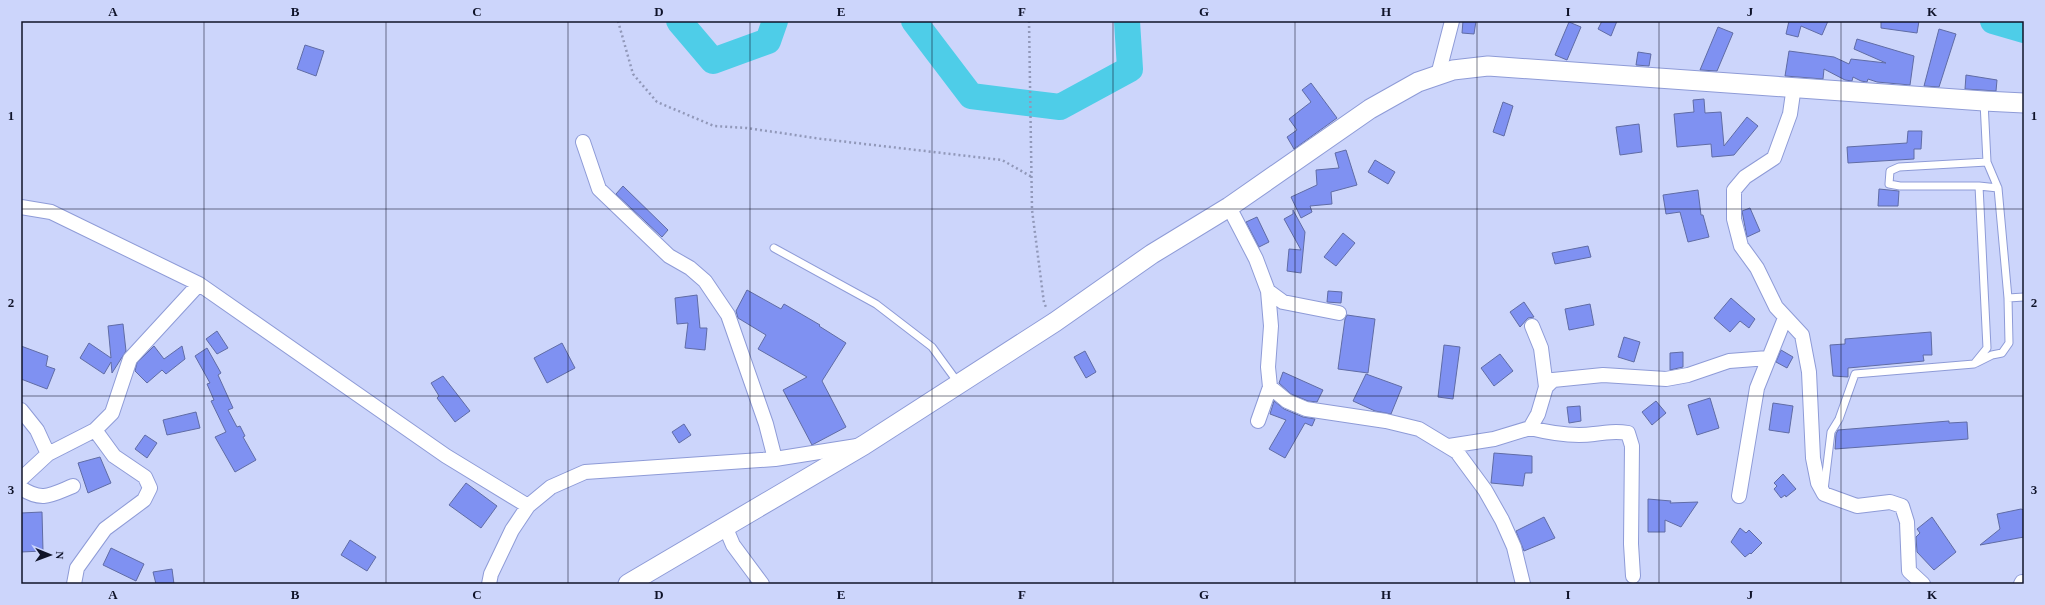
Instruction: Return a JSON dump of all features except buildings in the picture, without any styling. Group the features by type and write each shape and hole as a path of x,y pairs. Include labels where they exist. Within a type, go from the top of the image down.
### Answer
{"street":[{"path":"1438,75 1452,21"},
{"path":"628,584 864,445 1055,322 1152,254 1229,207 1370,109 1418,82 1438,75 1453,70 1488,66 2024,103"},
{"path":"1794,86 1790,114 1774,158 1745,177 1734,190 1734,219 1741,246 1757,268 1776,307 1802,335 1809,372 1813,458 1818,483 1824,494 1857,506 1890,502 1902,506 1907,522 1908,571 1923,584"},
{"path":"583,142 599,189 669,256 690,268 705,281 728,316 766,424 775,459"},
{"path":"21,206 51,212 199,284 446,456 528,506"},
{"path":"1229,207 1256,260 1268,291 1271,326 1268,367 1270,387 1258,421"},
{"path":"21,479 48,454 95,430 112,413 130,359 199,284"},
{"path":"1268,291 1283,302 1339,313"},
{"path":"1739,496 1757,388 1785,318"},
{"path":"1530,428 1538,414 1546,387 1542,353 1532,326"},
{"path":"1546,387 1554,380 1603,375 1666,379 1688,375 1729,361 1768,358"},
{"path":"1270,387 1287,401 1306,409 1386,421 1419,429 1457,452 1485,490 1502,520 1514,547 1523,584"},
{"path":"21,410 37,430 48,454"},
{"path":"1448,446 1494,439 1530,428 1549,433 1594,434 1612,430 1628,432 1632,446 1631,544 1633,576"},
{"path":"74,584 77,568 105,529 144,500 150,488 145,477 114,456 95,430"},
{"path":"488,584 491,574 512,530 528,506 551,487 585,472 775,459 864,445"},
{"path":"21,488 30,495 45,497 73,486"},
{"path":"725,526 733,545 762,584"}],"lane":[{"path":"1824,494 1831,432 1839,419 1855,374 1974,364 2002,353 2009,343 2008,298 1998,188 1987,162 1984,101"},
{"path":"1987,162 1899,167 1890,171 1889,184 1900,186 1979,186 1998,188"},
{"path":"1974,364 1987,348 1979,186"},
{"path":"774,248 876,304 932,347 959,384"},
{"path":"2008,298 2024,297"}],"path":[{"path":"618,21 633,74 657,102 714,126 747,128 822,139 1002,160 1032,177"},
{"path":"1029,21 1032,210 1044,303 1055,322"}],"waterway":[{"path":"679,21 713,61 768,41 775,21"},
{"path":"914,21 971,96 1060,107 1130,69 1127,21"},
{"path":"1993,21 2024,30"}]}
